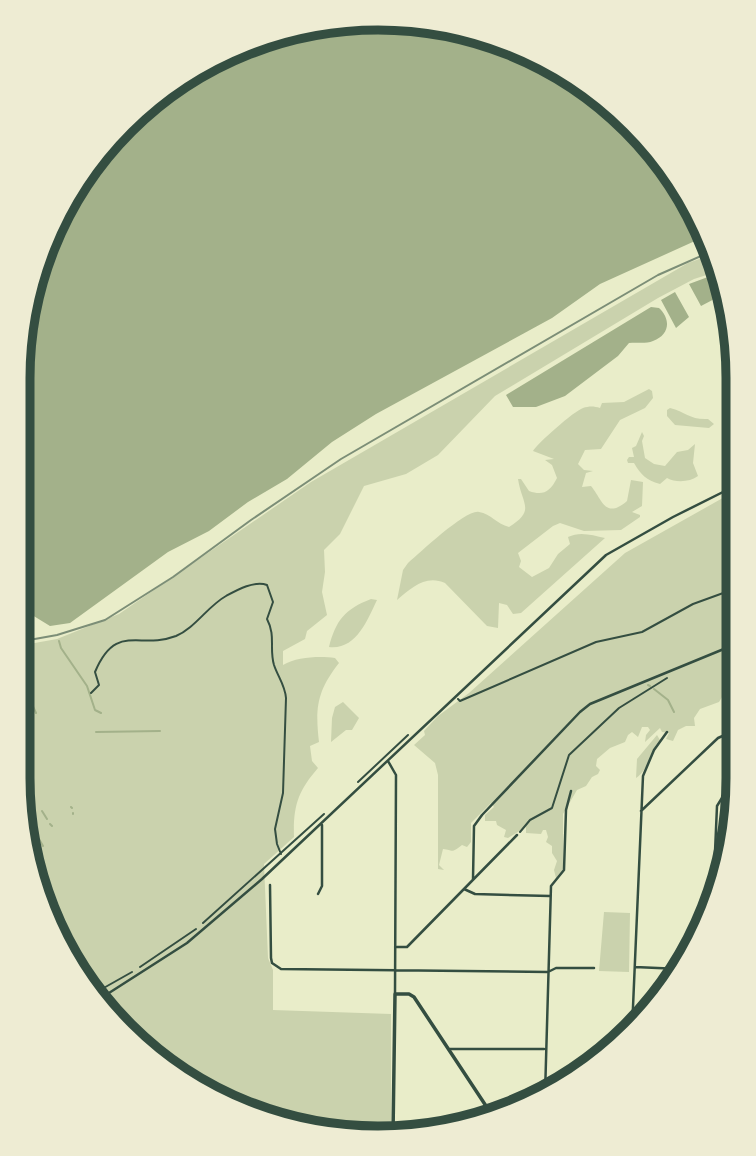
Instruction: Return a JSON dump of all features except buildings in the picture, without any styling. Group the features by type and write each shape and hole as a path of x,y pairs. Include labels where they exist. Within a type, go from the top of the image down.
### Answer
{"street":[{"path":"106,995 187,943 282,856 322,824 606,555 726,490"},
{"path":"473,879 474,826 480,817 590,704 726,648"},
{"path":"632,1016 643,776 654,750 667,732"},
{"path":"641,811 718,738 726,734"},
{"path":"388,761 397,775 393,1126 401,1126"},
{"path":"545,1083 551,886 564,870 566,810 571,791"},
{"path":"714,867 717,806 726,792"},
{"path":"318,894 322,886 322,824"},
{"path":"397,947 407,947 517,835"},
{"path":"270,885 271,958 276,967 548,972 556,968 594,968"},
{"path":"464,889 475,894 551,896"},
{"path":"634,967 670,968"},
{"path":"396,994 409,994 414,998 488,1109"},
{"path":"450,1049 546,1049"}],"path":[{"path":"91,693 99,685 95,673 100,660 118,642 158,640 176,636 225,596 255,584 267,585 273,602 268,619 273,630 274,666 285,685 286,698 283,793 275,829 276,844 282,856"},
{"path":"460,702 596,642 642,632 693,604 726,592"},
{"path":"517,835 530,820 552,808 569,755 619,708 671,675"},
{"path":"102,989 135,971 191,933 282,856 305,831"}],"shaded area":[{"path":"355,30 401,30 446,36 490,48 532,66 590,102 640,148 680,204 698,240 600,284 552,318 376,414 332,442 287,479 248,502 209,531 168,552 70,623 50,626 30,614 30,355 36,310 48,266 76,204 116,148 148,116 204,76 266,48 310,36"},
{"path":"705,257 710,274 694,279 658,298 495,396 438,455 406,474 364,486 340,534 324,550 322,592 327,615 307,631 305,639 283,651 283,665 315,657 335,658 339,663 326,682 319,700 319,742 310,746 312,761 318,768 298,800 294,837 264,864 268,958 273,970 273,1010 391,1014 391,1122 387,1126 355,1126 310,1120 266,1108 204,1080 148,1040 116,1008 76,952 56,911 36,846 30,801 30,644 57,639 119,614 311,482 688,263"},
{"path":"711,276 717,298 701,306 689,284"},
{"path":"675,292 689,317 676,328 661,300"},
{"path":"651,307 659,308 666,317 666,331 659,338 629,343 618,356 565,396 536,407 513,407 506,395"},
{"path":"649,389 653,398 645,408 620,420 601,449 585,450 578,464 584,470 593,471 586,473 582,487 591,486 609,508 620,506 627,501 631,480 643,482 642,506 632,512 640,517 621,530 584,531 560,523 518,553 521,561 519,567 532,577 549,568 558,554 570,544 568,537 582,534 605,538 521,613 513,614 507,605 499,603 498,628 487,626 445,583 438,581 425,581 397,600 403,570 408,563 454,524 479,512 509,527 525,511 518,479 521,479 529,491 542,493 552,487 557,478 552,465 545,460 554,459 533,451 578,410 592,406 600,408 602,403 624,402"},
{"path":"670,408 692,417 708,419 714,424 709,428 675,425 667,416 667,410"},
{"path":"642,432 645,458 654,464 665,466 677,452 688,450 695,444 693,463 698,476 683,481 667,478 660,484 644,476 634,463 628,463 627,460 634,457 632,448 636,446"},
{"path":"726,496 726,693 719,702 700,709 694,718 695,726 678,730 673,741 666,739 669,733 662,732 660,728 645,742 650,730 648,727 642,727 638,737 632,732 625,742 610,748 597,759 596,766 600,770 598,774 592,777 586,786 577,790 563,814 563,869 556,878 554,870 557,861 552,853 552,846 546,842 546,830 541,834 526,833 526,827 508,838 504,837 506,830 497,825 496,821 485,821 485,815 494,807 491,803 471,823 471,842 467,847 462,845 452,851 443,849 439,865 444,870 438,869 438,775 435,763 414,745 438,716 469,693 625,553"},
{"path":"371,599 377,600 353,639 338,647 329,647 335,630 348,611"},
{"path":"343,702 359,718 352,730 346,730 331,742 335,707"},
{"path":"657,735 660,740 644,770 636,778 637,759"},
{"path":"604,912 630,913 629,972 599,971"}],"waterway":[{"path":"59,641 87,686 95,710 101,713"},
{"path":"654,689 668,700 674,712"},
{"path":"30,700 36,713"},
{"path":"96,732 160,731"},
{"path":"30,740 31,734"},
{"path":"42,811 47,819"},
{"path":"34,833 37,837"},
{"path":"39,839 43,846"}],"railway":[{"path":"30,640 57,635 105,620 173,577 341,459 658,275 704,255"}]}
